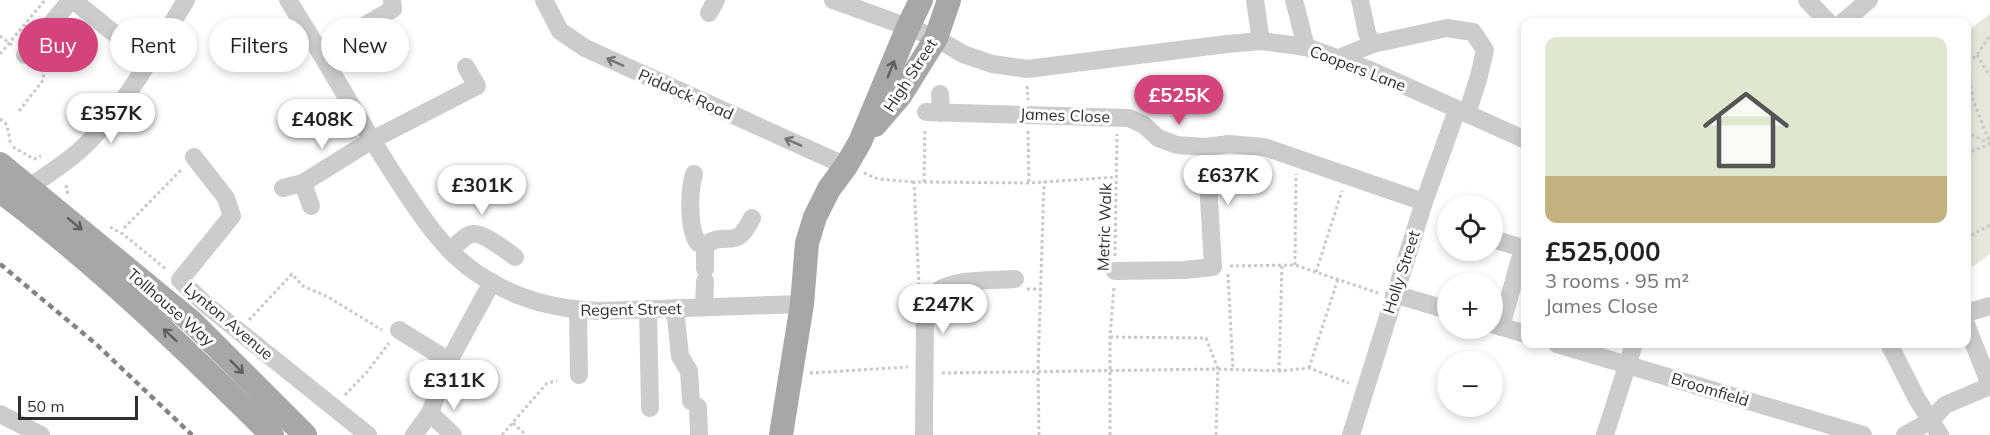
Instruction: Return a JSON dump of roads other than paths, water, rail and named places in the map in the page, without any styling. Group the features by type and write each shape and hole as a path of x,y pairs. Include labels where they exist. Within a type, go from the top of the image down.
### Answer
{"main road":[{"name":"High Street","path":"781,435 802,304 820,238 854,169 860,142 921,0"},
{"name":"High Street","path":"860,142 900,96 936,38 949,0"},
{"name":"Tollhouse Way","path":"0,164 192,322 305,435"},
{"path":"2,196 30,187"},
{"name":"Tollhouse Way","path":"2,196 92,267 174,338 272,435"}],"street":[{"path":"57,18 72,0 110,31"},
{"path":"175,18 186,0"},
{"name":"Regent Street","path":"288,0 417,210 450,250 474,271 492,282 539,303 578,310 802,304"},
{"path":"320,51 393,9 392,0"},
{"name":"Piddock Road","path":"544,0 560,31 585,48 854,169"},
{"name":"Coopers Lane","path":"833,0 936,38 963,54 992,64 1027,69 1261,41 1306,47 1370,70 1521,138"},
{"path":"1255,0 1261,41"},
{"path":"1294,0 1306,47"},
{"path":"1360,0 1367,33 1373,44"},
{"path":"1807,0 1824,18"},
{"path":"1849,18 1869,0"},
{"name":"Holly Street","path":"1339,58 1373,44 1447,28 1473,32 1485,50 1479,76 1424,202 1351,435"},
{"path":"283,188 303,183 372,140 477,86 466,67"},
{"path":"30,187 63,164 94,136 141,72"},
{"name":"James Close","path":"940,94 934,112 1129,118 1144,125 1158,138 1177,144 1206,147 1229,144 1264,147 1424,202"},
{"path":"1115,271 1220,267 1206,147"},
{"name":"Lynton Avenue","path":"194,157 226,198 231,216 180,280 205,304 368,435"},
{"path":"694,174 690,187 692,231 698,243 705,245"},
{"path":"303,183 311,207"},
{"path":"705,245 712,240 742,236 752,218"},
{"path":"450,250 468,235 477,233 507,241 515,257"},
{"path":"1503,242 1521,248"},
{"path":"704,307 705,245"},
{"path":"1503,307 1521,251"},
{"path":"924,435 925,311 931,297 945,286 961,282 1015,279"},
{"path":"414,435 430,413 449,362 492,282"},
{"path":"1393,296 1437,307"},
{"path":"1971,312 1990,306"},
{"path":"675,308 680,356 689,371 699,435"},
{"path":"648,309 650,408"},
{"path":"578,310 579,375"},
{"path":"1503,327 1521,332"},
{"path":"397,333 449,362"},
{"path":"1935,428 1945,405 1990,386 1971,337"},
{"name":"Broomfield","path":"1571,348 1863,435"},
{"path":"1605,435 1633,348"},
{"path":"1891,348 1935,428"},
{"path":"430,413 453,435"},
{"path":"0,414 41,435"},
{"path":"1905,435 1935,428"}],"railway":[{"path":"0,264 96,344 192,435"}]}
